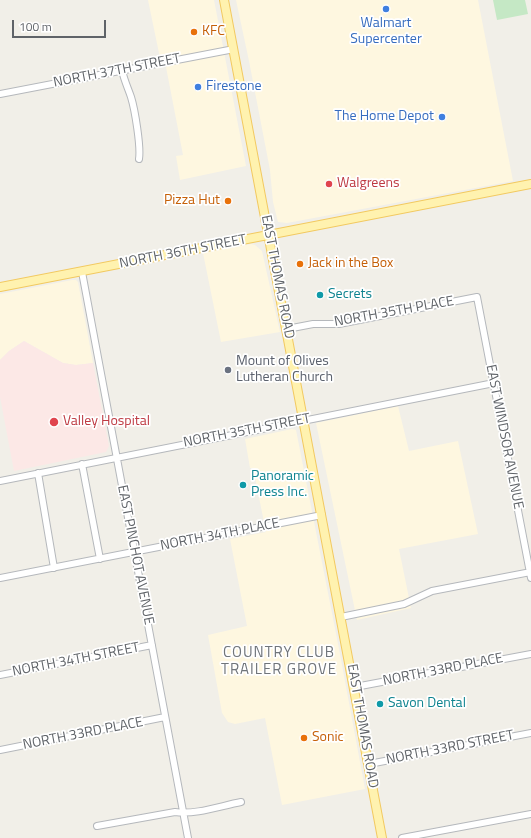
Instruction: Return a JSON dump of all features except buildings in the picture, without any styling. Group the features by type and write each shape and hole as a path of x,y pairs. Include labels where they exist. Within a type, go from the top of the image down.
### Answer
{"main road":[{"name":"EAST THOMAS ROAD","path":"224,0 355,687 382,838"},
{"name":"NORTH 36TH STREET","path":"0,287 531,184"}],"street":[{"name":"NORTH 37TH STREET","path":"0,94 234,49"},
{"path":"122,70 125,85 133,105 140,147 139,159"},
{"name":"EAST PINCHOT AVENUE","path":"82,272 188,838"},
{"name":"NORTH 35TH PLACE","path":"287,329 313,324 339,324 477,297"},
{"name":"EAST WINDSOR AVENUE","path":"477,297 531,574"},
{"name":"NORTH 35TH STREET","path":"0,481 494,383"},
{"path":"82,464 100,559"},
{"path":"37,474 41,486 40,488 54,568"},
{"name":"NORTH 34TH PLACE","path":"0,578 322,514"},
{"path":"341,617 404,604 432,591 531,574"},
{"name":"NORTH 34TH STREET","path":"0,675 152,645"},
{"name":"NORTH 33RD PLACE","path":"355,687 531,654"},
{"name":"NORTH 33RD PLACE","path":"0,750 165,717"},
{"name":"NORTH 33RD STREET","path":"369,764 531,733"},
{"path":"96,826 175,812 183,813 241,802"},
{"path":"402,838 531,814"}],"shaded area":[{"path":"148,0 214,0 246,166 180,180 176,156 183,155 166,67 160,58"},
{"path":"236,0 478,0 513,181 287,223 278,222 273,202 270,170"},
{"path":"251,244 255,245 262,251 280,332 221,342 203,253"},
{"path":"76,280 78,282 93,363 76,365 63,363 24,341 9,351 0,360 0,294"},
{"name":"Valley Hospital","path":"24,341 63,363 76,365 93,363 109,446 106,452 14,471 0,397 0,360 9,351"},
{"path":"398,406 409,451 458,441 478,534 399,549 411,608 357,620 316,423"},
{"path":"292,429 296,430 365,789 282,805 265,718 235,724 228,722 222,713 208,635 247,626 230,539 266,532 253,468 250,468 245,439"}],"green space":[{"path":"493,0 525,0 528,14 497,20"}],"place":[{"name":"Walmart Supercenter","path":"386,9"},
{"name":"KFC","path":"194,32"},
{"name":"Firestone","path":"198,87"},
{"name":"The Home Depot","path":"442,117"},
{"name":"Walgreens","path":"329,184"},
{"name":"Pizza Hut","path":"228,201"},
{"name":"Jack in the Box","path":"300,264"},
{"name":"Secrets","path":"320,295"},
{"name":"Mount of Olives Lutheran Church","path":"228,370"},
{"name":"Valley Hospital","path":"54,422"},
{"name":"Panoramic Press Inc.","path":"243,485"},
{"name":"Savon Dental","path":"380,704"},
{"name":"Sonic","path":"304,738"}],"district":[{"name":"COUNTRY CLUB TRAILER GROVE","path":"279,662"}]}
